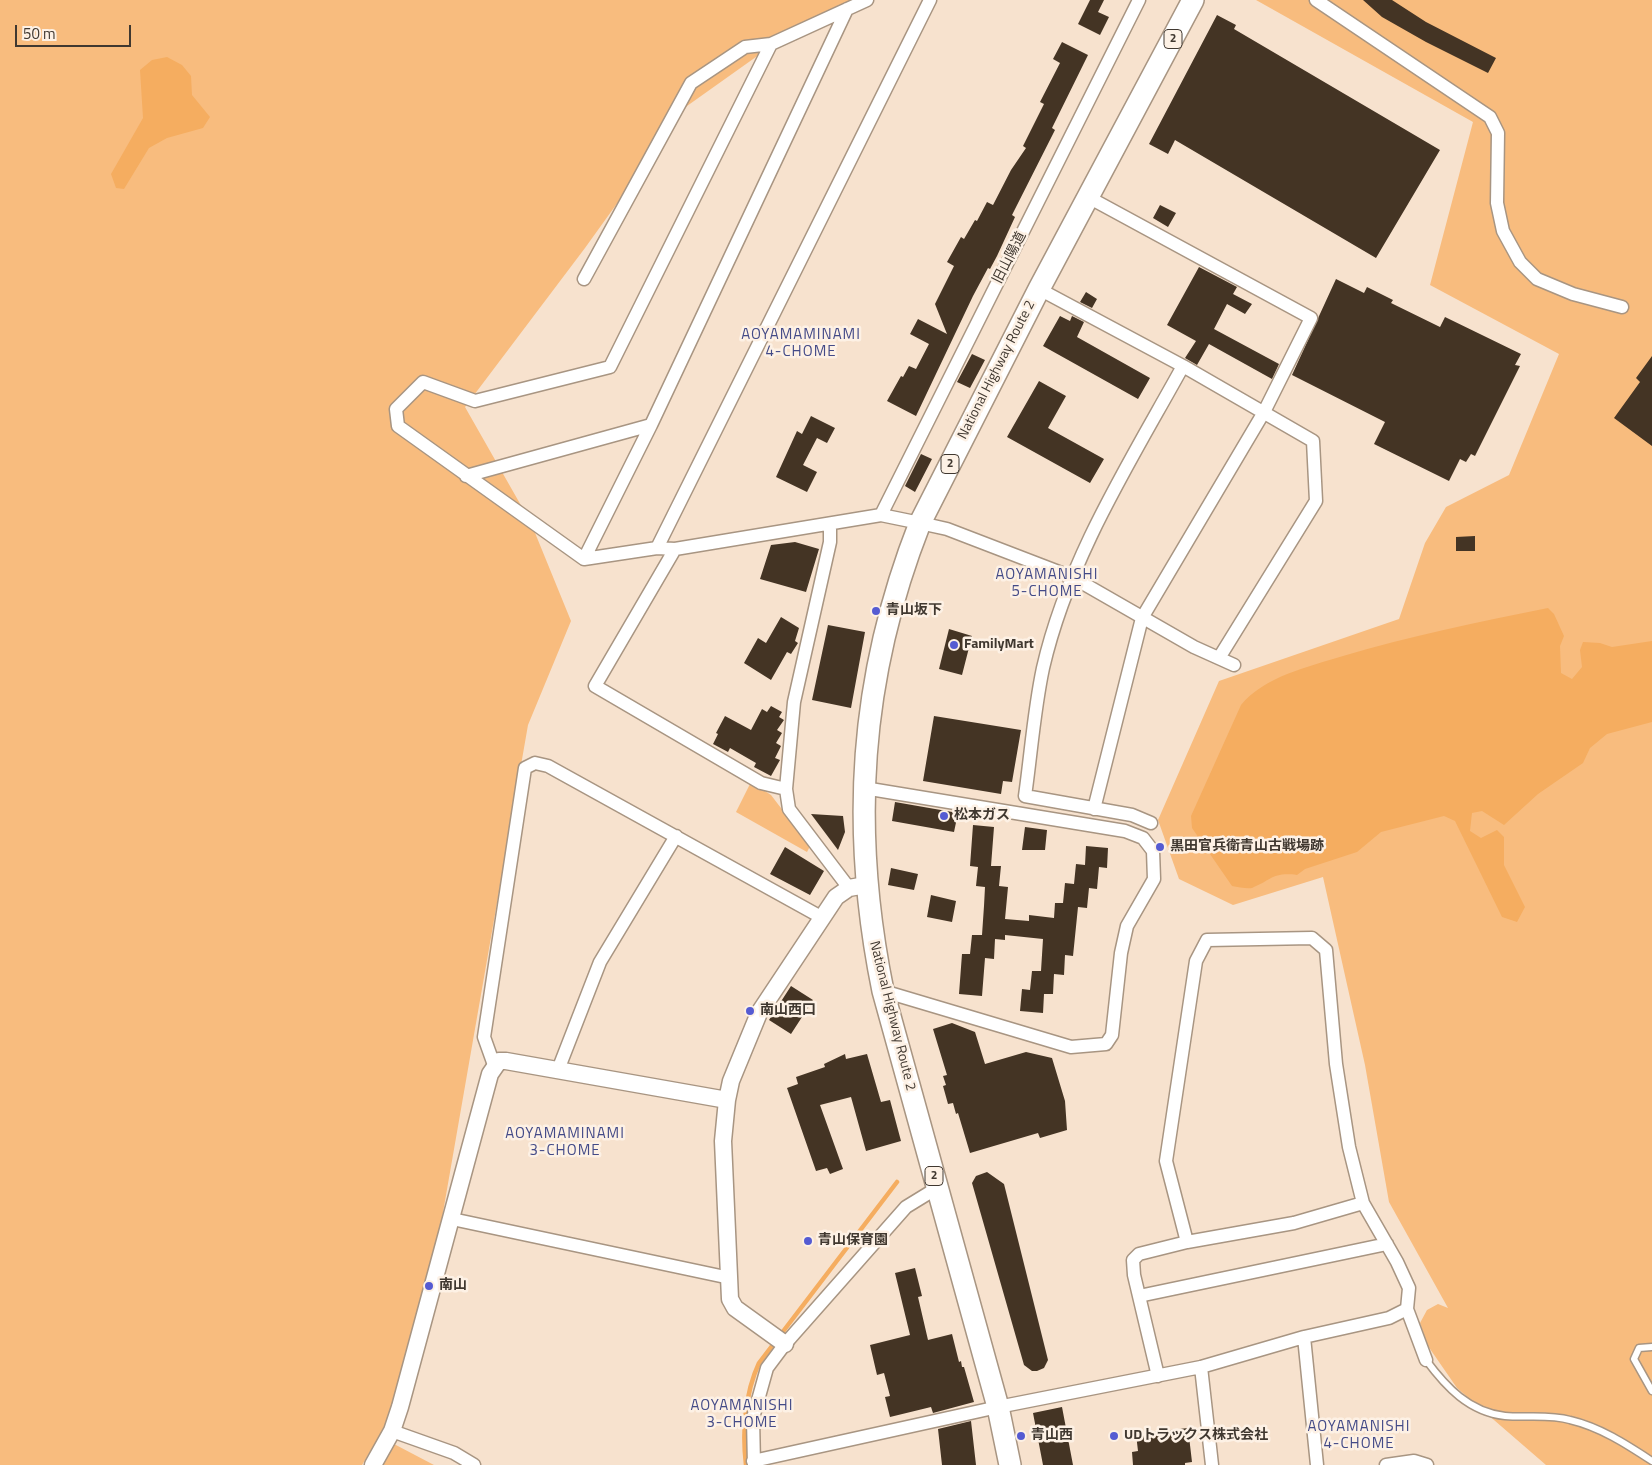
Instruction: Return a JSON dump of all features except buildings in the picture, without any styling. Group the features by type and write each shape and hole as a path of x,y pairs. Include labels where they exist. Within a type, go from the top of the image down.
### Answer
{"highway":[{"name":"National Highway Route 2","path":"1010,1465 998,1407 883,991 872,939 857,886 863,836 866,740 877,670 896,594 920,523 1039,289 1194,0"}],"street":[{"path":"584,279 691,83 745,46 771,44 867,0"},
{"path":"657,548 930,0"},
{"name":"旧山陽道","path":"881,515 1140,0"},
{"path":"1316,0 1490,117 1498,133 1496,203 1503,230 1520,262 1537,279 1573,294 1622,307"},
{"path":"584,559 651,425 848,9"},
{"path":"771,44 610,367 475,401 422,382 396,409 398,426 584,559 657,548 675,548 881,515 947,529 1072,577 1142,618 1234,665"},
{"path":"1088,197 1311,318 1264,412 1142,618 1094,809"},
{"path":"1039,289 1183,366 1313,441 1316,501 1219,658"},
{"path":"1151,823 1132,815 1025,796 1044,668 1072,577 1111,496 1183,366"},
{"path":"466,476 651,425"},
{"path":"785,1344 735,1308 730,1299 723,1141 727,1100 738,1061 759,1013 836,896 857,886 789,810 786,789 794,702 830,542 830,524"},
{"path":"675,548 595,686 761,783 786,789"},
{"path":"494,1066 484,1037 525,768 535,763 548,766 821,917"},
{"path":"864,788 1125,831 1143,838 1153,851 1154,880 1127,926 1121,952 1112,1035 1106,1044 1070,1047 883,991"},
{"path":"558,1070 600,962 676,836"},
{"path":"1187,1242 1166,1161 1196,961 1207,940 1312,938 1326,950 1336,1064 1349,1147 1363,1203 1387,1244 1409,1288 1407,1309 1426,1360"},
{"path":"373,1465 392,1432 452,1219 490,1074 494,1066 499,1061 506,1061 727,1100"},
{"path":"937,1188 906,1207 785,1344 767,1368 754,1418 754,1463 998,1407 1201,1367 1304,1337 1389,1318 1407,1309"},
{"path":"1158,1376 1132,1260 1139,1254 1187,1242 1294,1223 1363,1203"},
{"path":"452,1219 730,1278"},
{"path":"1139,1296 1387,1244"},
{"path":"1304,1337 1317,1465"},
{"path":"1201,1367 1212,1465"},
{"path":"392,1432 454,1453 474,1465"},
{"path":"1386,1465 1414,1461 1427,1465"}],"lane":[{"path":"1652,1347 1639,1348 1634,1359 1652,1391"},
{"path":"1426,1360 1443,1384 1463,1401 1486,1412 1504,1416 1550,1417 1595,1427 1652,1461"}],"shaded area":[{"path":"0,0 858,0 777,42 687,106 585,248 465,407 531,523 571,621 528,725 442,1218 396,1408 362,1465 0,1465"},
{"path":"1256,0 1652,0 1652,1465 1546,1465 1457,1388 1428,1346 1420,1323 1427,1310 1438,1304 1448,1308 1389,1202 1365,1065 1323,877 1233,905 1179,879 1158,820 1219,681 1399,619 1425,543 1446,507 1509,475 1559,354 1430,285 1473,122"},
{"path":"167,57 182,65 191,76 192,95 210,117 203,128 167,138 149,148 124,189 116,188 111,174 143,118 140,70 152,60"},
{"path":"1548,608 1554,614 1564,636 1560,646 1561,673 1572,679 1582,667 1580,650 1583,642 1600,643 1612,647 1652,641 1652,722 1607,734 1590,748 1583,763 1538,794 1504,825 1482,811 1472,813 1470,831 1481,838 1497,830 1504,837 1504,865 1525,907 1517,922 1502,917 1455,821 1444,816 1381,832 1357,852 1305,869 1297,875 1289,874 1273,877 1252,888 1232,886 1192,828 1191,816 1241,705 1251,695 1262,687 1288,674 1343,656 1470,624"},
{"path":"751,782 771,795 810,846 807,852 736,812"},
{"path":"394,1444 434,1465 382,1465"}],"waterway":[{"path":"746,1465 744,1439 746,1413 754,1375 759,1363 897,1182"}],"place":[{"name":"青山坂下","path":"876,611"},
{"name":"FamilyMart","path":"954,645"},
{"name":"松本ガス","path":"944,816"},
{"name":"黒田官兵衛青山古戦場跡","path":"1160,847"},
{"name":"南山西口","path":"750,1011"},
{"name":"青山保育園","path":"808,1241"},
{"name":"南山","path":"429,1286"},
{"name":"青山西","path":"1021,1436"},
{"name":"UDトラックス株式会社","path":"1114,1436"}],"district":[{"name":"AOYAMAMINAMI 4-CHOME","path":"801,344"},
{"name":"AOYAMANISHI 5-CHOME","path":"1047,584"},
{"name":"AOYAMAMINAMI 3-CHOME","path":"565,1142"},
{"name":"AOYAMANISHI 3-CHOME","path":"742,1414"},
{"name":"AOYAMANISHI 4-CHOME","path":"1359,1436"}]}
